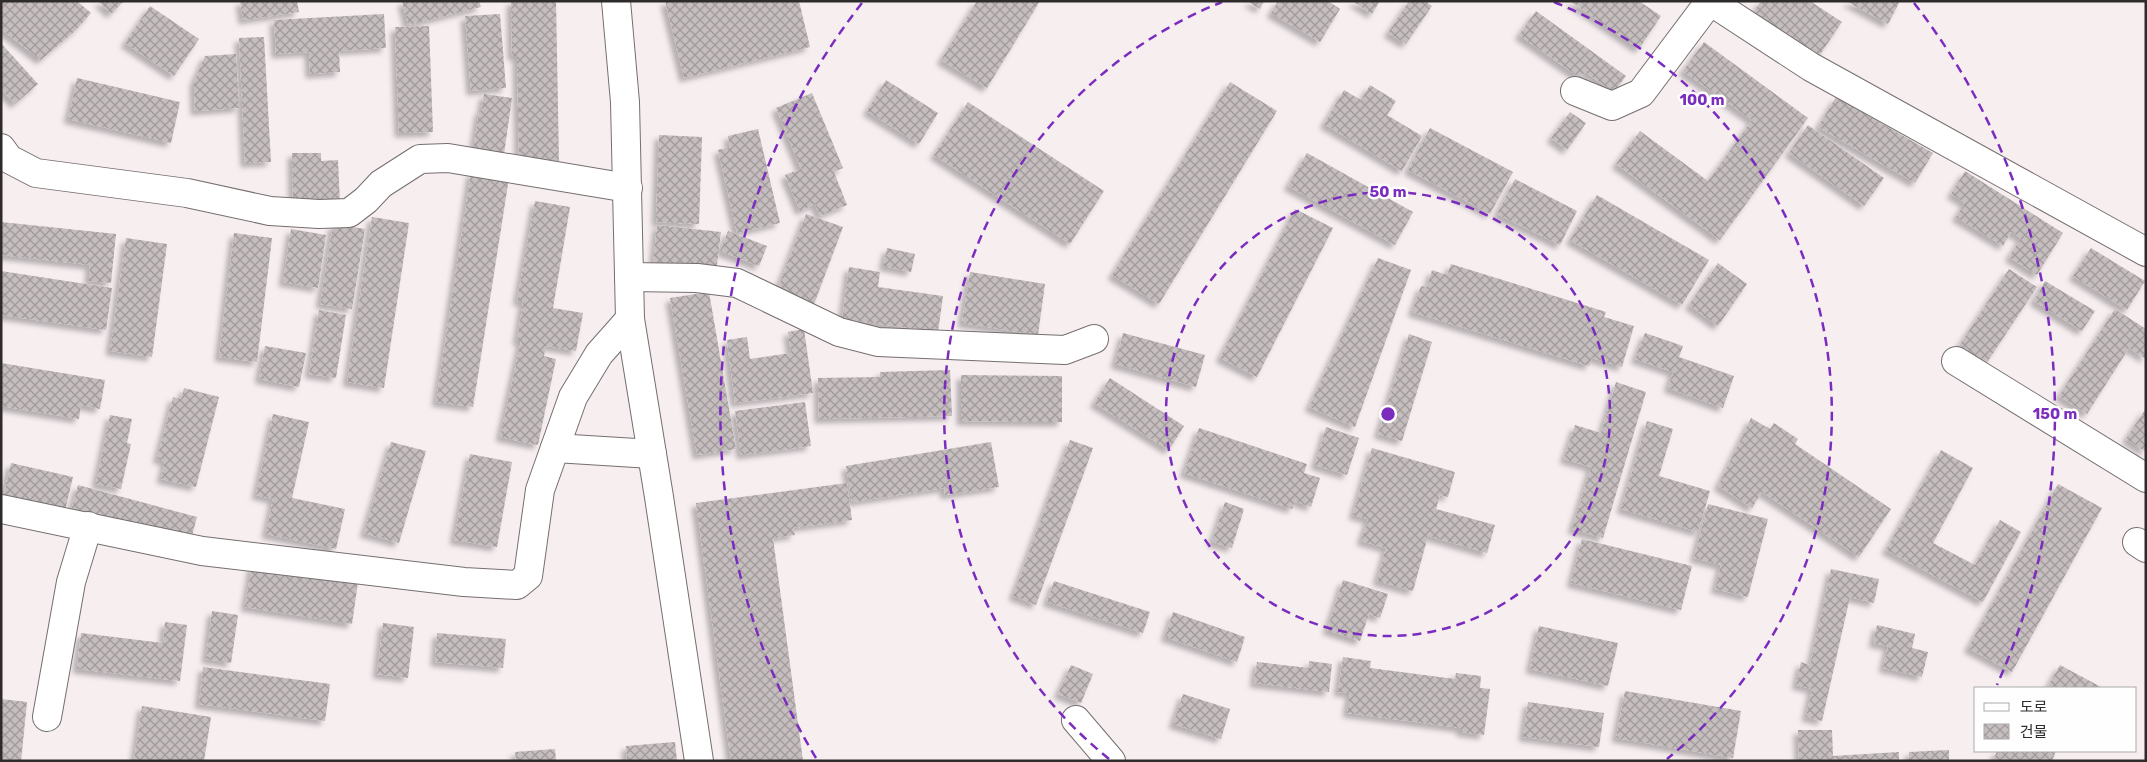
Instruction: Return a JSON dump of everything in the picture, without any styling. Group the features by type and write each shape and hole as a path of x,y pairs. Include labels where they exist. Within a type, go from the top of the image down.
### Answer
{"street":[{"path":"616,1 625,102 630,320 699,761"},
{"path":"1575,91 1612,106 1641,93 1710,1 1811,67 2146,252"},
{"path":"1,148 9,159 36,173 187,193 270,211 319,214 349,213 366,200 381,184 420,159 448,158 628,188"},
{"path":"629,277 697,278 736,283 839,332 878,342 1065,350 1094,339"},
{"path":"1,509 202,551 464,582 517,585 528,576 540,490 573,397 599,354 630,320"},
{"path":"1956,361 2146,478"},
{"path":"555,448 652,454"},
{"path":"47,717 71,582 88,526"},
{"path":"1076,720 1111,761"}],"building":[{"path":"1,1 77,1 91,13 76,30 41,60 1,29"},
{"path":"98,1 124,1 111,14"},
{"path":"240,1 297,1 299,12 243,20"},
{"path":"402,1 479,1 481,7 408,25"},
{"path":"511,1 556,1 559,161 519,161 517,56 512,56"},
{"path":"665,1 799,1 810,47 684,78"},
{"path":"977,1 1040,1 987,88 941,60"},
{"path":"1247,1 1264,1 1260,9"},
{"path":"1278,1 1328,1 1340,9 1320,42 1271,13"},
{"path":"1352,1 1380,1 1372,14"},
{"path":"1409,1 1425,1 1432,6 1406,44 1388,33"},
{"path":"1570,1 1639,1 1661,16 1639,49"},
{"path":"1761,1 1810,1 1842,22 1817,59 1752,15"},
{"path":"1846,1 1900,1 1888,24"},
{"path":"150,6 199,39 174,76 125,43"},
{"path":"1536,11 1626,76 1614,92 1585,72 1580,78 1519,35"},
{"path":"384,14 386,48 339,51 340,72 310,74 309,52 276,54 274,20"},
{"path":"500,14 506,88 471,91 465,16"},
{"path":"429,26 433,132 399,133 395,27"},
{"path":"264,37 271,162 245,163 239,38"},
{"path":"1704,42 1808,118 1720,240 1616,164 1640,131 1708,181 1752,120 1683,71"},
{"path":"1,43 38,84 15,104 1,89"},
{"path":"236,54 239,108 195,111 194,82 205,56"},
{"path":"77,78 180,102 171,143 68,119"},
{"path":"886,80 938,113 919,144 867,111"},
{"path":"1230,82 1277,111 1159,304 1112,275"},
{"path":"1370,85 1396,101 1387,115 1422,136 1402,171 1324,124 1344,90 1361,100"},
{"path":"812,93 843,168 834,172 847,205 820,216 815,204 800,211 785,175 801,169 776,108"},
{"path":"484,94 512,98 503,161 472,157 479,111 481,111"},
{"path":"1836,97 1933,153 1915,183 1818,127"},
{"path":"968,102 1104,191 1070,244 934,155"},
{"path":"1570,112 1586,123 1567,150 1551,138"},
{"path":"1808,125 1884,178 1864,206 1789,153"},
{"path":"1430,128 1513,172 1490,214 1408,170"},
{"path":"758,129 780,223 737,233 718,150 730,147 728,136"},
{"path":"659,135 702,137 699,224 656,222"},
{"path":"292,153 321,153 321,161 338,160 340,203 293,204"},
{"path":"1307,153 1413,212 1395,245 1288,186"},
{"path":"1965,171 2063,233 2037,275 2009,257 2021,238 2011,232 2003,246 1956,217 1965,203 1951,194"},
{"path":"471,172 509,178 473,407 436,402"},
{"path":"1515,179 1577,211 1560,245 1497,214"},
{"path":"1597,195 1709,260 1682,305 1570,240"},
{"path":"535,201 570,207 553,308 583,313 576,351 546,346 544,356 556,359 538,445 500,437 521,341 517,341 523,302 517,301"},
{"path":"1295,209 1333,228 1257,377 1220,358"},
{"path":"806,214 843,227 813,307 776,293"},
{"path":"372,217 409,223 384,388 347,382"},
{"path":"1,222 116,234 111,283 89,281 90,265 1,255"},
{"path":"333,224 365,229 352,309 320,304"},
{"path":"657,225 721,232 716,273 653,266"},
{"path":"291,229 326,235 318,288 283,282"},
{"path":"728,231 767,246 759,266 720,251"},
{"path":"234,233 272,238 257,362 219,357"},
{"path":"126,238 167,244 152,357 110,351"},
{"path":"887,248 915,254 911,272 883,266"},
{"path":"2091,248 2145,281 2127,310 2073,276"},
{"path":"1378,258 1411,270 1355,427 1309,407"},
{"path":"1718,263 1747,284 1718,326 1689,305"},
{"path":"1451,264 1606,312 1604,317 1634,326 1622,367 1592,358 1589,366 1412,312 1421,286 1427,287 1432,270 1447,275"},
{"path":"849,267 880,272 878,287 943,296 938,332 842,319"},
{"path":"2009,269 2037,287 1986,364 1959,346"},
{"path":"1,271 112,288 106,330 1,315"},
{"path":"970,272 1045,284 1038,335 962,323"},
{"path":"2045,281 2095,311 2082,331 2034,301"},
{"path":"709,292 736,449 697,455 670,298"},
{"path":"2115,309 2146,329 2146,359 2129,348 2087,414 2059,396"},
{"path":"319,310 346,315 336,378 309,374"},
{"path":"804,329 813,393 735,403 727,340 747,337 750,359 791,353 788,332"},
{"path":"1123,333 1205,355 1196,387 1115,364"},
{"path":"1645,333 1683,346 1679,357 1734,376 1723,408 1668,388 1673,372 1635,359"},
{"path":"1409,334 1432,342 1402,441 1378,434"},
{"path":"265,346 306,353 299,387 259,379"},
{"path":"1,363 105,380 100,409 81,405 79,419 1,406"},
{"path":"950,370 952,416 819,419 818,378 880,377 880,372"},
{"path":"961,375 1062,376 1062,422 961,421"},
{"path":"1110,378 1184,426 1169,450 1094,403"},
{"path":"1616,382 1646,392 1603,538 1572,529 1591,467 1564,459 1575,425 1601,433"},
{"path":"184,388 219,397 196,487 161,479 165,461 157,459 173,397 181,399"},
{"path":"805,402 811,446 741,455 735,411"},
{"path":"2146,408 2146,452 2126,439"},
{"path":"273,414 309,422 292,498 345,509 336,549 266,534 273,499 256,495"},
{"path":"110,415 132,419 127,443 131,444 121,489 96,484"},
{"path":"1751,418 1770,429 1774,423 1798,439 1795,444 1891,509 1859,557 1762,492 1752,508 1718,486"},
{"path":"1647,421 1673,429 1659,476 1710,491 1698,532 1621,509"},
{"path":"1326,427 1359,438 1347,475 1315,465"},
{"path":"1199,428 1307,464 1304,473 1320,478 1311,507 1295,501 1292,509 1184,473"},
{"path":"1070,440 1093,448 1036,605 1013,596"},
{"path":"391,442 426,451 399,543 364,533"},
{"path":"991,442 999,487 945,495 944,488 852,502 846,466"},
{"path":"1372,448 1455,472 1448,497 1440,495 1436,509 1495,525 1487,553 1428,536 1413,591 1377,581 1386,548 1361,541 1368,519 1353,515"},
{"path":"1941,450 1973,468 1933,543 1975,565 2000,520 2021,532 1983,602 1886,550"},
{"path":"470,454 512,462 497,547 454,540"},
{"path":"11,463 73,477 64,515 2,501"},
{"path":"847,483 852,520 793,528 795,535 773,538 803,761 731,761 696,503"},
{"path":"2058,484 2102,508 2012,672 1968,648"},
{"path":"78,485 197,517 190,543 71,511"},
{"path":"1225,502 1244,509 1232,548 1212,542"},
{"path":"1708,504 1768,519 1748,597 1715,589 1721,565 1694,558"},
{"path":"1582,539 1692,566 1681,610 1571,583"},
{"path":"252,565 358,582 352,624 245,607"},
{"path":"1831,569 1879,579 1874,603 1850,597 1822,721 1806,717 1812,689 1796,685 1801,662 1810,665"},
{"path":"1343,580 1388,594 1380,618 1369,614 1360,641 1327,630"},
{"path":"1054,581 1150,612 1143,633 1047,602"},
{"path":"212,611 238,615 231,663 206,659"},
{"path":"1173,612 1245,637 1237,662 1165,637"},
{"path":"165,622 187,625 180,681 77,669 81,633 163,643"},
{"path":"383,623 414,627 408,678 377,674"},
{"path":"1877,625 1915,634 1912,648 1928,652 1922,677 1883,668 1888,646 1873,643"},
{"path":"1539,626 1618,643 1608,686 1530,669"},
{"path":"437,633 506,639 503,668 435,662"},
{"path":"1343,657 1371,661 1370,668 1455,679 1456,673 1481,676 1480,688 1490,689 1484,735 1461,732 1461,728 1347,713 1350,693 1338,692"},
{"path":"1309,661 1332,664 1329,692 1254,683 1257,662 1309,668"},
{"path":"1071,665 1093,674 1081,703 1058,694"},
{"path":"2060,665 2101,687 2048,687"},
{"path":"203,667 330,684 325,721 199,704"},
{"path":"1625,691 1741,711 1733,758 1616,738"},
{"path":"1183,694 1230,709 1221,739 1173,724"},
{"path":"1,699 27,702 21,761 1,761"},
{"path":"1528,702 1604,713 1599,747 1523,737"},
{"path":"142,706 211,717 204,761 134,761"},
{"path":"1798,730 1832,730 1833,756 1899,752 1899,761 1799,761"},
{"path":"675,742 677,761 627,761 626,746"},
{"path":"555,749 556,761 516,761 515,752"},
{"path":"1949,750 1949,761 1909,761 1909,752"},
{"path":"1997,752 2056,752 2052,761 1993,761"}]}
